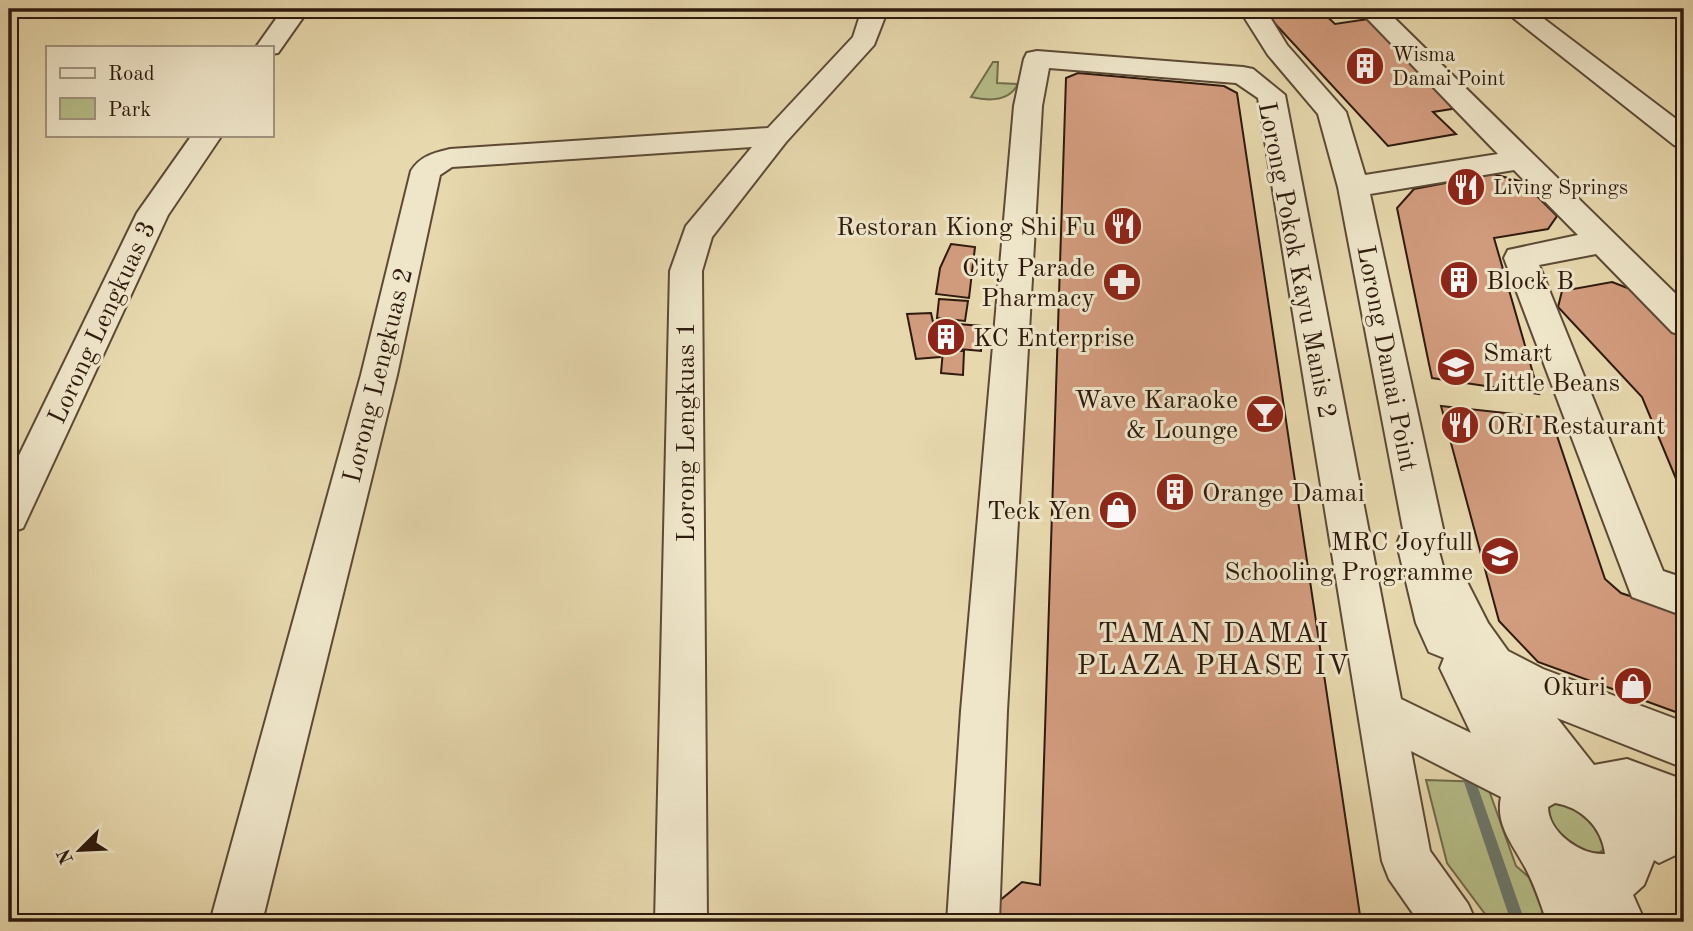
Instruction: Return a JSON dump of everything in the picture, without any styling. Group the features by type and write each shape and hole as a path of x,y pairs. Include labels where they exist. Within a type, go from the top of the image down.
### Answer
{"street":[{"path":"270,46 296,9"},
{"name":"Lorong Lengkuas 1","path":"681,922 686,271 696,234 776,136 865,39 875,9"},
{"name":"Lorong Damai Point","path":"1252,9 1277,49 1332,112 1353,187 1423,529 1417,544 1437,622 1466,657"},
{"path":"1515,9 1684,139"},
{"path":"1357,14 1523,159 1684,323"},
{"name":"Lorong Pokok Kayu Manis 2","path":"973,922 985,697 1028,106 1037,59 1243,75 1271,95 1382,713 1385,750 1407,861 1450,922"},
{"name":"Lorong Lengkuas 3","path":"9,516 153,213 206,136"},
{"name":"Lorong Lengkuas 2","path":"236,922 379,375 426,171 437,162 450,158 776,136"},
{"path":"1353,187 1523,159"},
{"path":"1605,242 1520,258 1647,584 1684,597"},
{"name":"Lorong Damai Point","path":"1423,529 1435,539 1466,657 1488,718 1559,786"},
{"path":"1466,657 1529,685 1684,745"},
{"path":"1382,713 1610,806 1625,829 1629,841 1607,902"},
{"path":"1573,922 1546,856 1534,841 1524,816 1524,801 1559,786 1627,783 1684,804"},
{"path":"1607,902 1684,847"},
{"path":"1546,856 1607,902"}],"green space":[{"path":"993,62 998,62 997,83 1018,84 1009,94 998,99 971,97"},
{"path":"1426,780 1486,782 1516,866 1553,898 1558,913 1542,912 1544,922 1491,922 1447,863"},
{"path":"1564,793 1606,838 1603,850 1593,857 1563,851 1541,800"}],"building":[{"path":"945,9 1021,9 1020,16"},
{"name":"Wisma Damai Point","path":"1319,9 1335,24 1368,19 1458,108 1433,112 1456,134 1388,146 1266,14"},
{"name":"Orange Damai","path":"1078,73 1224,86 1237,93 1361,922 997,922 998,902 1022,882 1040,885 1066,78"},
{"name":"Block B","path":"1493,174 1523,182 1557,216 1548,229 1494,238 1539,394 1432,378 1429,364 1397,208 1414,189"},
{"path":"951,244 975,247 969,298 936,294 940,268"},
{"path":"1612,282 1643,294 1684,340 1684,498 1642,397 1558,307 1562,291"},
{"path":"939,299 968,301 965,321 937,318"},
{"name":"KC Enterprise","path":"931,313 933,322 982,326 981,351 938,347 940,357 916,359 907,314"},
{"path":"943,350 964,351 963,375 941,373"},
{"path":"1441,406 1551,418 1605,579 1621,593 1684,614 1684,715 1538,662 1499,621"}],"waterway":[{"path":"1469,779 1518,922"}],"place":[{"name":"Wisma Damai Point","path":"1365,66"},
{"name":"Living Springs","path":"1466,187"},
{"name":"Restoran Kiong Shi Fu","path":"1123,226"},
{"name":"Block B","path":"1459,280"},
{"name":"City Parade Pharmacy","path":"1122,282"},
{"name":"KC Enterprise","path":"946,337"},
{"name":"Smart Little Beans","path":"1456,367"},
{"name":"Wave Karaoke & Lounge","path":"1265,414"},
{"name":"ORI Restaurant","path":"1460,425"},
{"name":"Orange Damai","path":"1175,492"},
{"name":"Teck Yen","path":"1118,510"},
{"name":"MRC Joyfull Schooling Programme","path":"1500,556"},
{"name":"Okuri","path":"1633,686"}],"district":[{"name":"TAMAN DAMAI PLAZA PHASE IV","path":"1214,648"}]}
